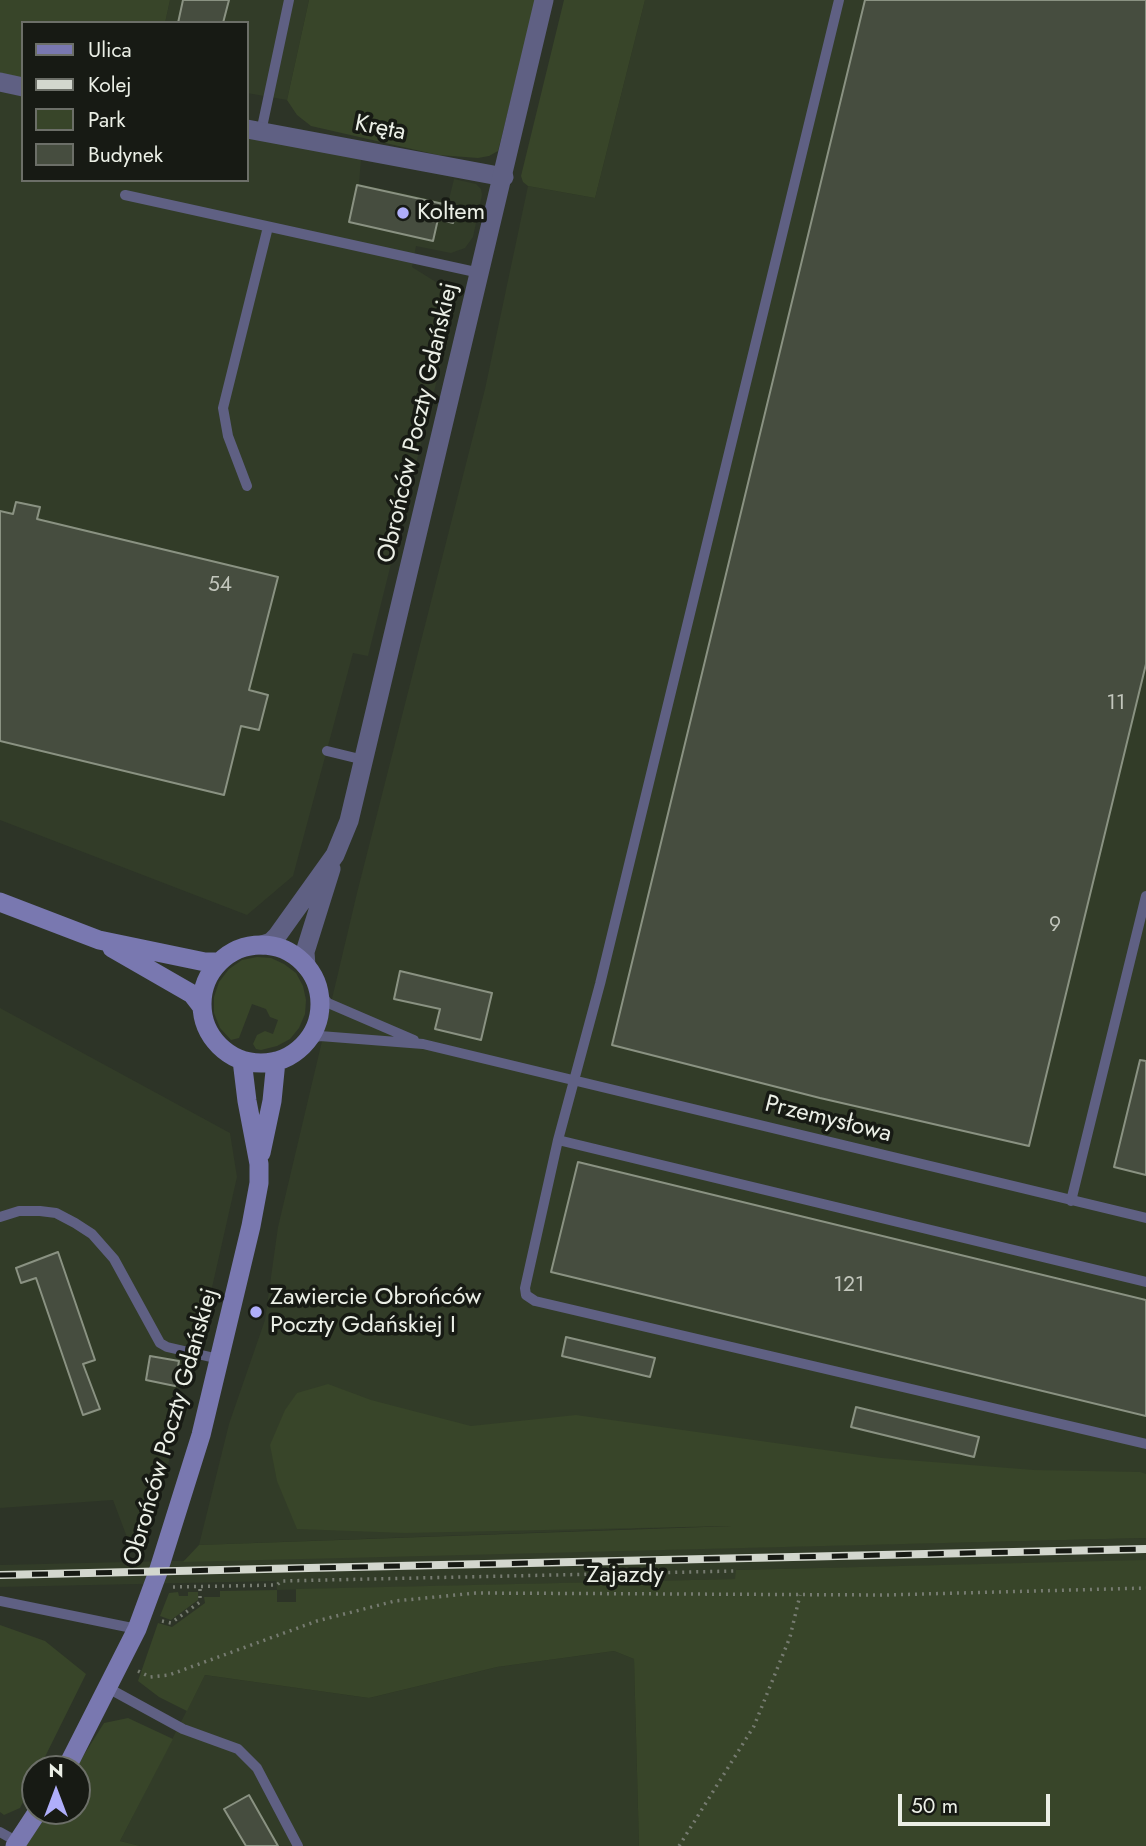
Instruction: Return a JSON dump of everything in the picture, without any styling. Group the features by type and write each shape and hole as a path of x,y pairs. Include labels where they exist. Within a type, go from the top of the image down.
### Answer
{"main road":[{"path":"0,902 99,940 205,962 219,961 244,947 261,944 291,953 306,966 319,993 316,1025 307,1040 294,1053 276,1061 262,1063 242,1060 218,1045 204,1021 202,1007 207,978 219,961"},
{"path":"99,940 192,995 202,1007"},
{"name":"Obrońców Poczty Gdańskiej","path":"242,1060 259,1164"},
{"name":"Obrońców Poczty Gdańskiej","path":"73,1755 136,1629 187,1483 256,1203 259,1164 272,1101 276,1061"},
{"path":"17,1844 29,1825"}],"street":[{"name":"Obrońców Poczty Gdańskiej","path":"306,966 305,952 335,855 349,821 544,0"},
{"path":"0,82 21,87"},
{"name":"Kręta","path":"254,130 503,177"},
{"name":"Obrońców Poczty Gdańskiej","path":"261,944 271,942 277,936 335,855"}],"lane":[{"path":"254,130 289,0"},
{"path":"839,0 600,984 558,1140 525,1282 526,1294 535,1301 1146,1444"},
{"path":"125,195 480,273"},
{"path":"247,486 228,436 223,408 268,227"},
{"path":"327,751 364,760"},
{"path":"1071,1201 1146,896"},
{"path":"319,993 328,1003 423,1044"},
{"path":"307,1040 320,1036 423,1044"},
{"name":"Przemysłowa","path":"423,1044 1146,1219"},
{"path":"558,1140 1146,1282"},
{"path":"0,1217 19,1211 56,1213 92,1234 114,1259 160,1343 167,1348 219,1359"},
{"path":"0,1601 136,1629"},
{"path":"108,1688 183,1729 238,1749 257,1768 298,1846"},
{"path":"0,1832 17,1844"}],"path":[{"path":"167,1587 277,1586 281,1581 736,1571"},
{"path":"155,1618 171,1623 200,1602 200,1587"},
{"name":"Zajazdy","path":"121,1661 150,1677 169,1675 317,1621 395,1601 476,1593 886,1595 1146,1588"},
{"path":"679,1846 754,1726 790,1637 800,1595"}],"shaded area":[{"path":"170,0 309,0 287,100 248,93 248,21 165,21"},
{"path":"645,0 1146,0 1146,1510 199,1545 229,1424 265,1320 278,1227 357,893 485,389 528,186 595,198"},
{"path":"0,92 21,96 21,182 248,182 248,137 361,158 359,184 448,203 454,179 476,184 482,195 473,237 465,248 451,253 416,246 412,267 447,289 454,299 455,308 368,656 353,653 293,876 247,915 0,820"},
{"path":"0,1008 230,1133 237,1177 194,1367 181,1365 169,1461 146,1539 128,1540 113,1500 0,1508"},
{"path":"1146,1538 1146,1561 736,1570 736,1579 277,1590 276,1581 0,1587 0,1565"},
{"path":"614,1651 634,1659 639,1846 140,1846 120,1841 205,1675 369,1698 497,1667"}],"green space":[{"path":"0,0 170,0 165,21 21,21 21,78 0,73"},
{"path":"309,0 536,0 498,151 478,158 438,155 311,126 297,115 287,100"},
{"path":"564,0 645,0 595,198 528,186 521,176"},
{"path":"271,958 296,973 306,1000 305,1014 290,1039 261,1050 256,1049 253,1044 257,1035 265,1031 273,1034 278,1020 270,1017 266,1009 252,1004 239,1038 231,1040 220,1028 214,1013 214,997 219,982 229,969 242,960"},
{"path":"328,1384 371,1400 471,1426 576,1415 882,1458 1034,1470 1140,1472 1146,1474 1146,1538 183,1562 199,1545 732,1526 405,1533 297,1529 277,1481 270,1445 285,1410 297,1393"},
{"path":"1146,1560 1146,1846 639,1846 634,1659 614,1651 497,1667 369,1698 205,1675 187,1711 159,1697 138,1681 158,1623 172,1627 205,1603 204,1597 220,1597 220,1591 277,1590 277,1602 296,1602 296,1589 735,1579 736,1570"},
{"path":"178,1592 179,1596 188,1596 188,1592 198,1592 198,1600 171,1620 160,1616 169,1593"},
{"path":"0,1625 45,1641 86,1674 46,1755 21,1755 20,1808 4,1815 0,1812"},
{"path":"128,1718 173,1739 120,1841 140,1846 26,1846 40,1825 91,1825 91,1755 84,1755 104,1723"}],"building":[{"path":"183,0 229,0 224,21 178,21"},
{"path":"865,0 1146,0 1146,664 1029,1146 820,1098 612,1045"},
{"name":"Koltem","path":"357,185 457,207 453,223 438,219 433,241 349,222"},
{"path":"16,502 40,507 37,519 278,577 249,690 268,695 259,730 241,726 224,795 0,741 0,511 13,514"},
{"path":"400,971 492,993 481,1040 435,1029 440,1009 394,999"},
{"path":"1140,1060 1146,1061 1146,1175 1114,1167"},
{"path":"578,1162 1146,1300 1146,1416 551,1272"},
{"path":"58,1252 95,1360 83,1364 100,1409 83,1415 36,1278 21,1283 16,1268"},
{"path":"566,1337 655,1358 650,1377 562,1356"},
{"path":"150,1356 179,1361 175,1386 146,1380"},
{"path":"856,1407 979,1437 974,1457 851,1427"},
{"path":"249,1795 278,1846 246,1846 224,1809"}],"railway":[{"path":"0,1575 1146,1549"}],"place":[{"name":"Koltem","path":"403,213"},
{"name":"Zawiercie Obrońców Poczty Gdańskiej I","path":"256,1312"}]}
